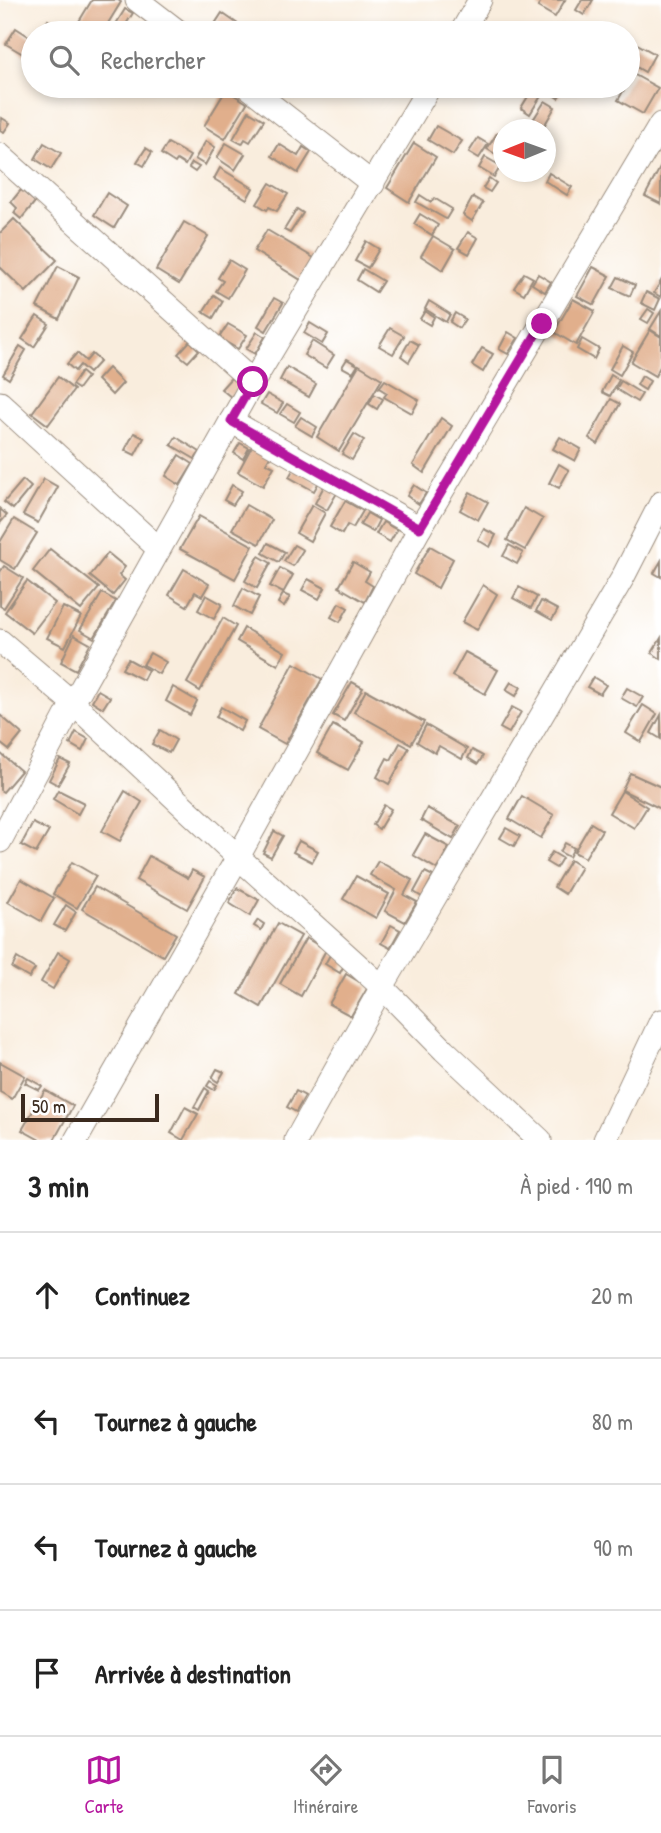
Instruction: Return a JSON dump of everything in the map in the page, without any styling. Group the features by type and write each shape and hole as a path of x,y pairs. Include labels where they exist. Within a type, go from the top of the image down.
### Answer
{"street":[{"path":"137,0 164,21"},
{"path":"468,21 480,0"},
{"path":"262,98 373,184"},
{"path":"0,841 73,703 253,382 423,98"},
{"path":"76,1140 238,857 420,528 661,124"},
{"path":"0,155 253,382"},
{"path":"0,403 159,549"},
{"path":"231,421 420,528"},
{"path":"296,1140 382,987 622,579 661,503"},
{"path":"0,641 73,703 382,987 444,1050 540,1140"},
{"path":"605,1140 661,1021"}],"building":[{"path":"92,0 121,2 109,21 79,21"},
{"path":"541,0 565,0 555,17 538,7"},
{"path":"582,0 593,0 584,15 576,10"},
{"path":"125,9 133,13 128,21 118,21"},
{"path":"222,13 234,21 217,21"},
{"path":"16,28 21,31 21,53 6,44"},
{"path":"640,46 655,54 645,72 640,69"},
{"path":"640,78 658,88 643,114 618,100 640,98"},
{"path":"221,98 239,98 247,103 225,139 204,126"},
{"path":"527,98 540,98 530,114 521,108"},
{"path":"545,101 555,107 548,119 534,119"},
{"path":"249,111 264,120 250,142 245,139 242,144 233,139"},
{"path":"2,118 10,123 4,132 0,130"},
{"path":"436,126 462,141 453,155 428,140"},
{"path":"478,138 488,144 479,158 469,152"},
{"path":"493,139 493,153 487,149"},
{"path":"206,141 215,147 205,165 195,159"},
{"path":"44,143 61,153 51,169 35,159"},
{"path":"168,143 190,156 185,165 177,160 175,163 161,154"},
{"path":"226,143 245,154 235,170 217,158"},
{"path":"414,143 436,157 409,202 387,188"},
{"path":"279,144 298,156 303,147 311,152 298,173 272,156"},
{"path":"146,148 152,152 144,166 137,162"},
{"path":"485,157 493,162 493,176 479,168"},
{"path":"192,163 199,167 195,172 189,168"},
{"path":"661,166 661,204 645,196"},
{"path":"220,168 253,188 247,199 214,179"},
{"path":"556,177 572,187 567,195 547,182 556,182"},
{"path":"489,178 496,183 490,192 483,188"},
{"path":"270,183 288,194 277,211 269,207 267,210 257,204"},
{"path":"21,190 35,202 21,219 14,213 17,208 11,202"},
{"path":"107,193 127,206 114,228 94,215"},
{"path":"420,195 431,202 434,198 452,209 446,219 416,202"},
{"path":"473,197 483,203 472,221 463,215"},
{"path":"297,209 303,213 290,233 284,230"},
{"path":"420,214 438,225 432,235 414,224"},
{"path":"14,219 57,260 26,292 0,267 0,233"},
{"path":"184,222 208,236 179,284 156,270"},
{"path":"267,230 314,258 301,280 254,251"},
{"path":"468,232 478,238 469,254 458,248"},
{"path":"433,236 455,249 443,270 421,256"},
{"path":"366,241 379,249 368,268 355,261"},
{"path":"229,260 245,270 228,298 216,291 223,281 218,278"},
{"path":"58,266 79,277 59,319 37,307"},
{"path":"593,267 610,276 594,305 577,296"},
{"path":"363,269 383,281 376,292 357,280"},
{"path":"524,273 533,278 524,294 514,288"},
{"path":"538,274 551,282 545,292 532,284"},
{"path":"618,277 635,285 630,296 612,288"},
{"path":"661,281 661,297 654,293"},
{"path":"646,292 660,299 655,310 641,303"},
{"path":"214,295 223,301 213,318 203,312"},
{"path":"274,298 283,303 266,331 258,326"},
{"path":"573,299 595,311 576,345 554,332"},
{"path":"429,301 450,314 446,322 425,309"},
{"path":"648,309 654,313 648,323 641,319"},
{"path":"425,311 434,317 430,325 420,319"},
{"path":"661,311 661,336 650,329"},
{"path":"455,313 465,319 459,328 450,322"},
{"path":"37,316 49,324 34,347 22,339"},
{"path":"310,323 328,334 322,344 304,333"},
{"path":"228,324 247,335 238,349 219,338"},
{"path":"390,328 404,336 393,354 379,346"},
{"path":"650,330 661,337 661,365 655,376 631,362"},
{"path":"257,332 265,337 255,354 246,349"},
{"path":"508,332 518,338 508,354 499,349"},
{"path":"582,339 599,349 594,359 577,349"},
{"path":"410,340 419,345 409,362 401,356"},
{"path":"190,341 199,350 188,362 178,354"},
{"path":"312,341 334,355 326,368 304,355"},
{"path":"20,346 26,350 9,379 3,375"},
{"path":"623,346 633,352 620,375 610,369"},
{"path":"482,348 493,354 483,372 472,365"},
{"path":"77,353 86,361 92,354 100,361 89,373 80,365 75,371 67,364"},
{"path":"347,359 358,365 353,373 342,367"},
{"path":"359,365 382,379 339,451 317,437"},
{"path":"287,367 316,384 309,397 280,380"},
{"path":"108,368 123,383 112,395 97,380"},
{"path":"81,372 87,377 78,389 72,385"},
{"path":"611,375 619,380 610,396 602,392"},
{"path":"642,376 650,381 645,390 637,385"},
{"path":"58,377 74,390 48,425 32,413"},
{"path":"231,378 240,386 231,397 221,389"},
{"path":"385,380 419,400 412,413 384,397 387,393 379,388"},
{"path":"621,381 642,394 637,402 616,389"},
{"path":"267,394 283,403 277,413 261,404"},
{"path":"374,394 383,399 377,409 369,404"},
{"path":"611,399 620,404 598,444 589,438"},
{"path":"287,404 300,412 294,422 280,414"},
{"path":"301,417 317,427 312,436 295,426"},
{"path":"441,418 452,426 424,473 413,465"},
{"path":"134,433 144,438 135,455 125,450"},
{"path":"354,434 364,440 352,460 342,454"},
{"path":"176,437 200,452 195,459 171,445"},
{"path":"560,437 581,449 575,461 553,449"},
{"path":"240,443 249,448 243,459 234,453"},
{"path":"252,446 270,456 266,463 274,467 263,486 238,472"},
{"path":"179,455 193,464 180,485 166,476"},
{"path":"559,464 569,470 559,488 549,483"},
{"path":"294,468 319,482 314,491 289,477"},
{"path":"44,479 58,487 38,523 23,515"},
{"path":"23,480 31,487 13,509 4,502"},
{"path":"232,485 242,491 233,505 224,500"},
{"path":"414,485 426,493 419,504 407,496"},
{"path":"324,486 337,493 327,510 315,503"},
{"path":"470,492 488,502 478,520 460,510"},
{"path":"345,501 363,511 353,528 347,525 342,534 330,527"},
{"path":"246,505 272,520 259,544 232,529"},
{"path":"312,505 325,513 310,541 296,533"},
{"path":"524,508 543,519 525,550 507,540"},
{"path":"0,509 7,515 0,523"},
{"path":"367,513 379,520 373,532 360,525"},
{"path":"199,516 253,546 235,579 180,549"},
{"path":"14,519 37,533 15,569 0,560 0,542"},
{"path":"383,522 397,530 390,542 376,534"},
{"path":"484,529 496,535 490,547 478,540"},
{"path":"268,543 285,552 279,562 263,553"},
{"path":"294,545 303,550 293,566 284,561"},
{"path":"509,545 523,553 517,564 503,556"},
{"path":"430,546 453,559 438,588 414,574"},
{"path":"50,549 99,588 81,610 33,571"},
{"path":"108,553 125,567 119,575 125,580 113,595 90,576"},
{"path":"259,556 271,563 257,588 245,581"},
{"path":"661,561 661,577 654,573"},
{"path":"353,562 370,572 365,581 373,586 365,602 339,587"},
{"path":"4,566 23,578 4,608 0,606 0,572"},
{"path":"280,568 293,575 283,593 270,586"},
{"path":"184,569 209,584 202,596 195,592 187,606 169,595"},
{"path":"308,579 325,588 319,599 302,590"},
{"path":"27,581 55,603 32,633 5,612"},
{"path":"483,585 497,594 477,630 462,622"},
{"path":"519,587 537,597 531,608 513,598"},
{"path":"243,588 259,597 250,615 234,606"},
{"path":"102,593 116,601 94,638 80,630"},
{"path":"283,594 290,597 284,607 278,603"},
{"path":"206,595 222,604 214,619 198,610"},
{"path":"541,601 558,610 552,620 536,611"},
{"path":"339,603 348,608 340,622 331,617"},
{"path":"63,607 81,616 65,647 47,638"},
{"path":"223,618 236,626 200,691 187,683"},
{"path":"244,628 285,652 278,665 237,641"},
{"path":"74,635 90,644 76,670 61,662"},
{"path":"661,638 661,659 652,653"},
{"path":"465,652 498,670 485,694 452,676"},
{"path":"150,653 166,662 159,674 143,665"},
{"path":"128,659 148,670 143,680 122,669"},
{"path":"294,663 322,679 285,744 258,729"},
{"path":"593,677 606,685 600,694 587,687"},
{"path":"352,682 363,688 344,721 333,715"},
{"path":"511,682 521,687 516,696 506,690"},
{"path":"173,687 197,701 190,715 166,701"},
{"path":"627,688 643,697 637,707 621,698"},
{"path":"98,690 110,697 103,708 92,701"},
{"path":"366,690 424,722 411,744 354,712"},
{"path":"643,705 657,714 641,742 626,733"},
{"path":"221,707 245,721 240,731 216,717"},
{"path":"512,707 521,712 509,733 500,728"},
{"path":"0,715 22,734 9,750 0,743"},
{"path":"661,715 661,739 651,733"},
{"path":"333,725 364,742 348,770 317,753"},
{"path":"426,725 467,749 462,759 439,746 435,753 417,742"},
{"path":"160,730 176,740 169,753 152,744"},
{"path":"76,732 88,739 82,751 70,744"},
{"path":"400,743 409,748 389,784 377,777 387,758 391,760"},
{"path":"472,750 483,756 478,764 468,758"},
{"path":"0,753 21,771 3,792 0,790"},
{"path":"60,759 70,764 58,785 49,780"},
{"path":"630,773 661,787 661,809 622,790"},
{"path":"58,790 84,803 78,814 53,799"},
{"path":"125,791 142,802 120,841 102,831"},
{"path":"622,791 647,807 634,828 609,813"},
{"path":"522,796 554,815 541,838 509,819"},
{"path":"384,805 391,809 379,829 373,825"},
{"path":"427,808 460,826 453,839 421,820"},
{"path":"33,823 49,831 36,853 21,845"},
{"path":"591,823 602,830 585,858 574,852"},
{"path":"506,828 520,836 514,846 500,838"},
{"path":"274,831 283,836 271,857 263,853"},
{"path":"425,834 449,847 437,869 413,855"},
{"path":"299,841 318,851 312,862 293,852"},
{"path":"565,843 574,848 569,857 560,852"},
{"path":"552,852 562,858 556,868 546,862"},
{"path":"149,856 188,878 192,870 205,877 187,909 136,880"},
{"path":"570,860 581,867 565,894 554,887"},
{"path":"378,861 412,880 404,895 417,902 405,922 385,911 396,890 370,875"},
{"path":"72,862 96,876 77,908 53,894"},
{"path":"425,872 433,876 422,897 414,892"},
{"path":"356,876 389,894 376,918 343,899"},
{"path":"21,879 54,898 41,921 8,902"},
{"path":"95,887 176,934 163,956 82,909"},
{"path":"237,888 259,900 250,916 229,903"},
{"path":"66,905 76,912 65,931 54,925"},
{"path":"258,920 264,924 261,930 254,926"},
{"path":"278,923 301,936 261,1007 239,994"},
{"path":"391,925 400,930 390,948 381,943"},
{"path":"306,938 326,950 301,996 280,984"},
{"path":"58,952 70,959 53,989 41,982"},
{"path":"331,953 346,961 340,973 325,964"},
{"path":"17,958 35,969 29,978 12,968"},
{"path":"346,974 368,987 351,1016 329,1004"},
{"path":"0,1062 25,1076 12,1099 0,1092"},
{"path":"217,1069 224,1072 218,1082 212,1078"},
{"path":"28,1078 42,1086 39,1090 25,1083"},
{"path":"210,1081 217,1085 214,1090 207,1086"},
{"path":"205,1088 209,1091 199,1110 194,1107"},
{"path":"45,1090 73,1106 54,1140 40,1140 22,1130"},
{"path":"296,1091 305,1096 296,1112 287,1107"},
{"path":"185,1107 198,1114 183,1140 171,1133"}],"route":[{"path":"253,382 231,421 420,528 542,324"}]}
